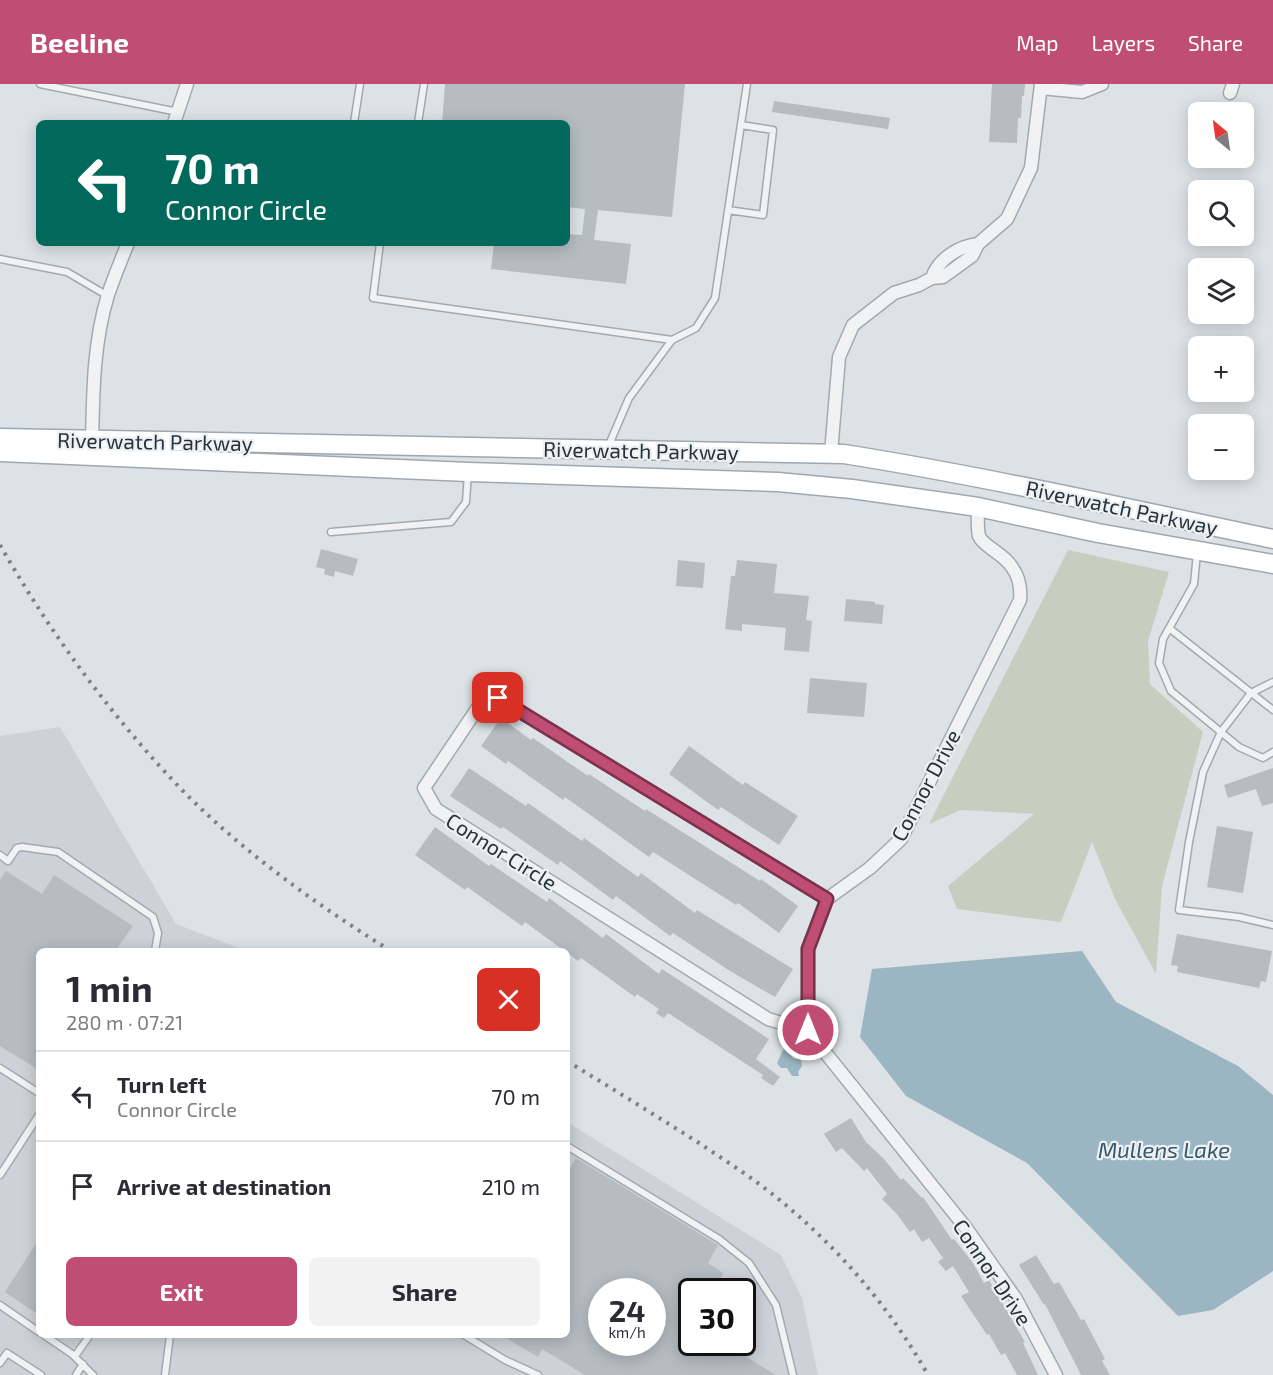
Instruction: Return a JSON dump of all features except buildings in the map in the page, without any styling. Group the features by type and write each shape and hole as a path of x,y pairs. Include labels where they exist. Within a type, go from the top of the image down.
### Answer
{"main road":[{"name":"Riverwatch Parkway","path":"0,438 92,447 468,472 778,483 896,494 978,507 1098,533 1273,564"},
{"name":"Riverwatch Parkway","path":"7,452 92,447 607,449 831,453 948,471 1273,539"}],"street":[{"path":"176,117 187,84"},
{"path":"831,453 839,357 853,325 894,293 920,285 932,278 943,277 972,256 978,244 1007,219 1031,168 1041,86 1082,92 1102,84"},
{"path":"92,447 93,387 98,343 108,296 127,246"},
{"name":"Connor Drive","path":"827,899 870,868 901,839 1020,600 1021,587 1017,574 1009,562 986,546 979,536 978,507"},
{"name":"Connor Circle","path":"808,1030 768,1019 436,809 424,788 477,709 498,698 827,899"},
{"path":"808,1030 808,949 827,899"},
{"name":"Connor Drive","path":"808,1030 966,1228 1016,1299 1056,1375"}],"lane":[{"path":"40,84 176,117"},
{"path":"354,120 360,84"},
{"path":"418,120 424,84"},
{"path":"607,449 629,398 672,340 696,328 715,298 747,84"},
{"path":"728,210 763,215 773,130 741,125"},
{"path":"380,246 373,298 672,340"},
{"path":"0,259 67,272 108,296"},
{"path":"331,532 451,522 466,502 468,472"},
{"path":"1197,550 1194,584 1163,639 1159,663 1171,691 1239,747 1263,758 1273,752"},
{"path":"1169,628 1273,710"},
{"path":"1273,682 1251,693 1221,732 1203,772 1179,910 1239,917 1273,926"},
{"path":"0,855 8,861 17,848 22,846 58,852 153,917 158,933 156,948"},
{"path":"0,1068 36,1091"},
{"path":"0,1175 36,1120"},
{"path":"570,1148 719,1239 749,1263 776,1305 793,1375"},
{"path":"1,1309 36,1330"},
{"path":"48,1338 75,1356 93,1375"},
{"path":"75,1356 88,1338"},
{"path":"165,1375 170,1338"},
{"path":"469,1338 505,1360 538,1375"},
{"path":"0,1363 7,1353 40,1375"},
{"path":"76,1375 83,1364"}],"shaded area":[{"path":"60,727 176,924 239,948 36,948 36,1338 570,1338 570,1124 781,1255 802,1298 818,1375 0,1375 0,736"}],"green space":[{"path":"1068,550 1169,572 1148,641 1150,684 1203,732 1162,886 1156,974 1115,899 1092,842 1061,922 957,909 948,886 1034,814 961,810 929,824"}],"water":[{"name":"Mullens Lake","path":"1082,951 1116,1002 1238,1066 1273,1095 1273,1271 1213,1310 1178,1316 1027,1163 906,1096 860,1037 872,969"},
{"path":"787,1047 792,1052 792,1058 801,1060 799,1076 792,1076 787,1068 781,1068 777,1063 783,1050"}],"railway":[{"path":"0,545 40,610 84,673 131,733 182,790 255,856 336,915 386,948"},
{"path":"570,1063 717,1155 762,1186 794,1212 838,1254 877,1299 928,1375"}],"route":[{"path":"498,698 827,899 808,949 808,1030"}]}
